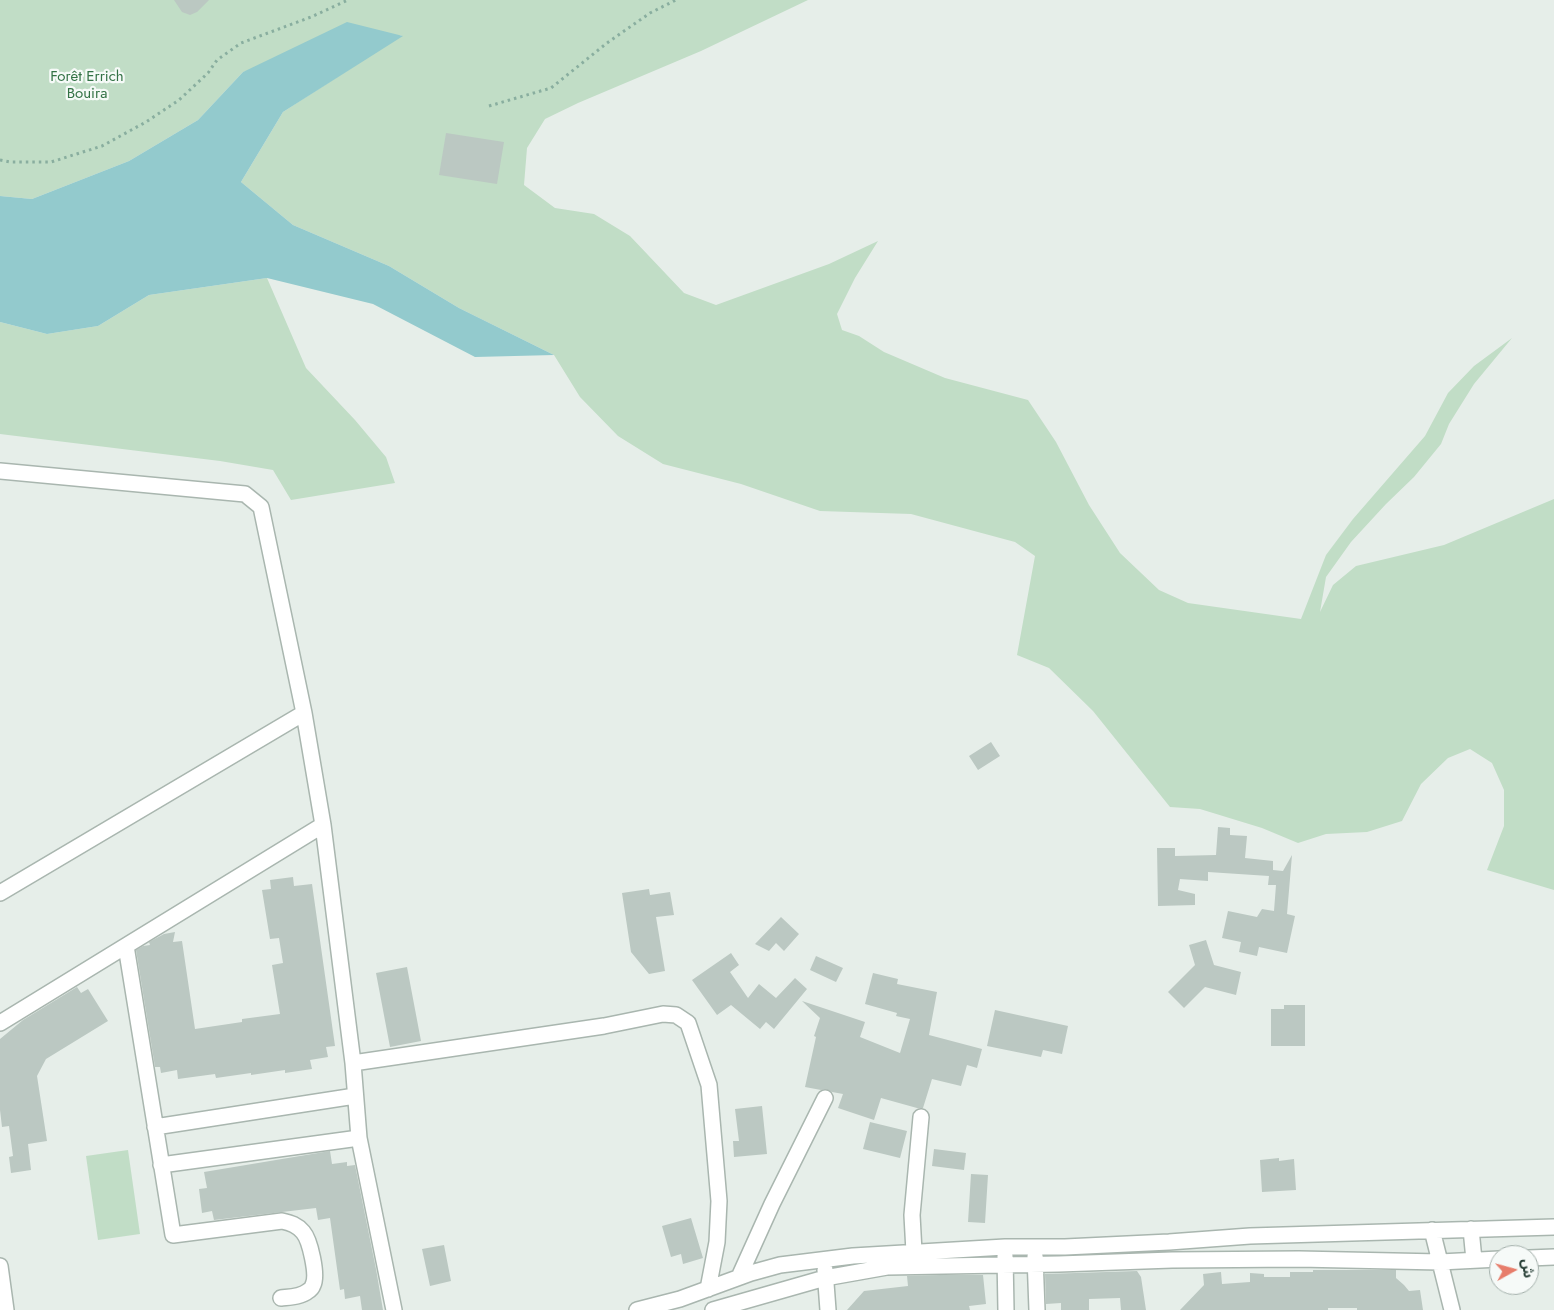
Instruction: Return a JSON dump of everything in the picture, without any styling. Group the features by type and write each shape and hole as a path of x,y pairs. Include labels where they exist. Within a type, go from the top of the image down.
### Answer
{"street":[{"path":"0,471 245,494 261,508 304,713 323,825 353,1063 359,1138 394,1310"},
{"path":"0,893 304,713"},
{"path":"0,1023 323,825"},
{"path":"126,946 172,1235 282,1221 294,1224 304,1232 310,1246 314,1285 308,1292 281,1298"},
{"path":"353,1063 604,1026 663,1014 676,1015 688,1024 709,1085 719,1201 717,1242 708,1289"},
{"path":"155,1127 355,1096"},
{"path":"739,1277 772,1204 825,1098"},
{"path":"914,1252 912,1214 921,1118"},
{"path":"161,1165 359,1138"},
{"path":"637,1310 681,1305 708,1289 750,1272 825,1259 1005,1246 1034,1247 1250,1236 1554,1227"},
{"path":"1471,1229 1474,1260"},
{"path":"1432,1230 1452,1310"},
{"path":"1005,1246 1006,1310"},
{"path":"1034,1247 1037,1310"},
{"path":"1539,1258 1554,1257"},
{"path":"825,1259 828,1310"},
{"path":"712,1310 825,1278 887,1267 1172,1260 1440,1262 1489,1259"},
{"path":"0,1266 6,1310"}],"path":[{"path":"0,160 10,162 51,162 102,146 146,122 179,100 208,73 217,60 241,43 311,17 348,0"},
{"path":"489,106 552,88 607,43 650,13 676,0"}],"green space":[{"name":"Forêt Errich Bouira","path":"0,0 808,0 701,51 545,119 527,148 524,185 555,208 594,214 630,236 684,293 716,305 829,264 878,241 855,278 837,314 842,330 859,336 884,352 945,378 1028,400 1056,442 1089,505 1120,553 1159,590 1188,603 1301,619 1326,555 1353,519 1425,436 1448,393 1474,366 1512,338 1474,384 1449,424 1441,444 1414,477 1351,542 1326,577 1320,612 1333,585 1356,566 1444,545 1554,499 1554,890 1487,870 1504,826 1504,790 1492,763 1470,749 1448,758 1421,784 1402,821 1367,832 1326,834 1298,843 1262,828 1200,809 1170,807 1093,711 1049,668 1017,655 1035,556 1015,542 911,514 820,511 741,484 663,464 618,436 580,397 554,355 459,308 389,266 293,225 241,182 283,112 402,35 243,72 198,120 129,161 32,199 0,196"},
{"path":"267,278 306,368 355,420 386,457 395,483 291,500 273,470 220,461 0,434 0,322 47,334 98,326 149,295"},
{"path":"128,1150 140,1234 98,1240 86,1156"}],"water":[{"path":"347,22 403,36 283,112 241,182 293,225 389,266 459,308 554,355 475,357 373,304 267,278 149,295 98,326 47,334 0,322 0,196 32,199 129,161 198,120 243,72"}],"building":[{"path":"174,0 209,0 197,12 190,15 182,12"},
{"path":"446,133 504,142 497,184 439,175"},
{"path":"991,742 1000,756 978,770 969,756"},
{"path":"1218,827 1230,828 1230,835 1247,836 1245,858 1273,861 1273,870 1283,871 1292,855 1287,914 1295,916 1287,953 1259,947 1257,956 1239,952 1241,942 1222,938 1228,911 1257,917 1262,909 1274,911 1276,885 1268,885 1269,876 1208,872 1208,881 1180,879 1178,890 1195,894 1195,905 1158,906 1157,848 1175,848 1175,856 1216,855"},
{"path":"293,877 294,886 312,884 335,1046 326,1047 328,1057 310,1060 312,1069 285,1073 285,1070 216,1078 215,1074 178,1079 177,1070 161,1073 160,1067 155,1067 136,950 150,945 149,942 164,934 175,932 173,942 182,941 195,1029 242,1022 242,1019 280,1014 272,965 283,963 279,938 270,939 262,890 271,889 270,880"},
{"path":"649,889 650,895 670,892 674,915 656,917 665,971 649,974 631,952 622,893"},
{"path":"781,917 799,934 784,951 776,943 769,951 755,944"},
{"path":"1206,940 1214,965 1241,972 1236,995 1205,987 1184,1008 1168,992 1195,965 1189,945"},
{"path":"731,953 739,965 730,972 748,998 759,984 776,998 795,978 807,989 774,1029 766,1022 760,1029 731,1005 717,1015 692,980"},
{"path":"816,956 843,968 836,982 810,970"},
{"path":"407,967 421,1041 390,1047 376,973"},
{"path":"873,973 898,979 897,984 937,992 929,1035 982,1049 977,1068 967,1065 961,1086 932,1079 923,1108 881,1098 874,1120 838,1108 843,1094 825,1089 805,1087 816,1037 814,1036 820,1018 802,1001 865,1022 860,1037 900,1053 910,1019 896,1016 897,1013 865,1004"},
{"path":"77,987 81,993 88,989 108,1021 46,1059 37,1076 47,1141 28,1144 31,1170 11,1173 9,1157 13,1156 9,1126 2,1127 0,1110 0,1039 23,1020"},
{"path":"1284,1005 1305,1005 1305,1046 1271,1046 1271,1009 1284,1009"},
{"path":"995,1010 1068,1026 1062,1054 1043,1050 1041,1057 987,1046"},
{"path":"762,1106 767,1154 734,1157 733,1141 739,1141 735,1109"},
{"path":"870,1122 907,1131 900,1158 863,1149"},
{"path":"934,1149 966,1153 964,1170 932,1166"},
{"path":"330,1151 332,1164 347,1162 347,1166 355,1165 383,1310 362,1310 360,1296 345,1299 344,1289 340,1290 330,1218 318,1220 316,1208 214,1220 212,1211 202,1213 199,1189 207,1188 204,1172"},
{"path":"1279,1158 1279,1161 1294,1159 1296,1190 1262,1192 1260,1160"},
{"path":"971,1174 988,1175 985,1223 968,1222"},
{"path":"691,1218 703,1258 683,1264 681,1254 671,1257 662,1226"},
{"path":"444,1245 451,1281 430,1286 422,1249"},
{"path":"1313,1270 1396,1270 1396,1278 1409,1291 1420,1290 1423,1310 1328,1308 1328,1310 1180,1310 1204,1285 1203,1274 1221,1272 1222,1284 1250,1282 1250,1273 1264,1274 1264,1277 1290,1277 1290,1272 1313,1272"},
{"path":"1137,1271 1141,1277 1146,1310 1121,1310 1120,1298 1089,1299 1089,1310 1061,1310 1061,1303 1046,1304 1045,1274"},
{"path":"983,1275 986,1304 969,1306 970,1310 847,1310 864,1291 908,1286 907,1276"}]}
